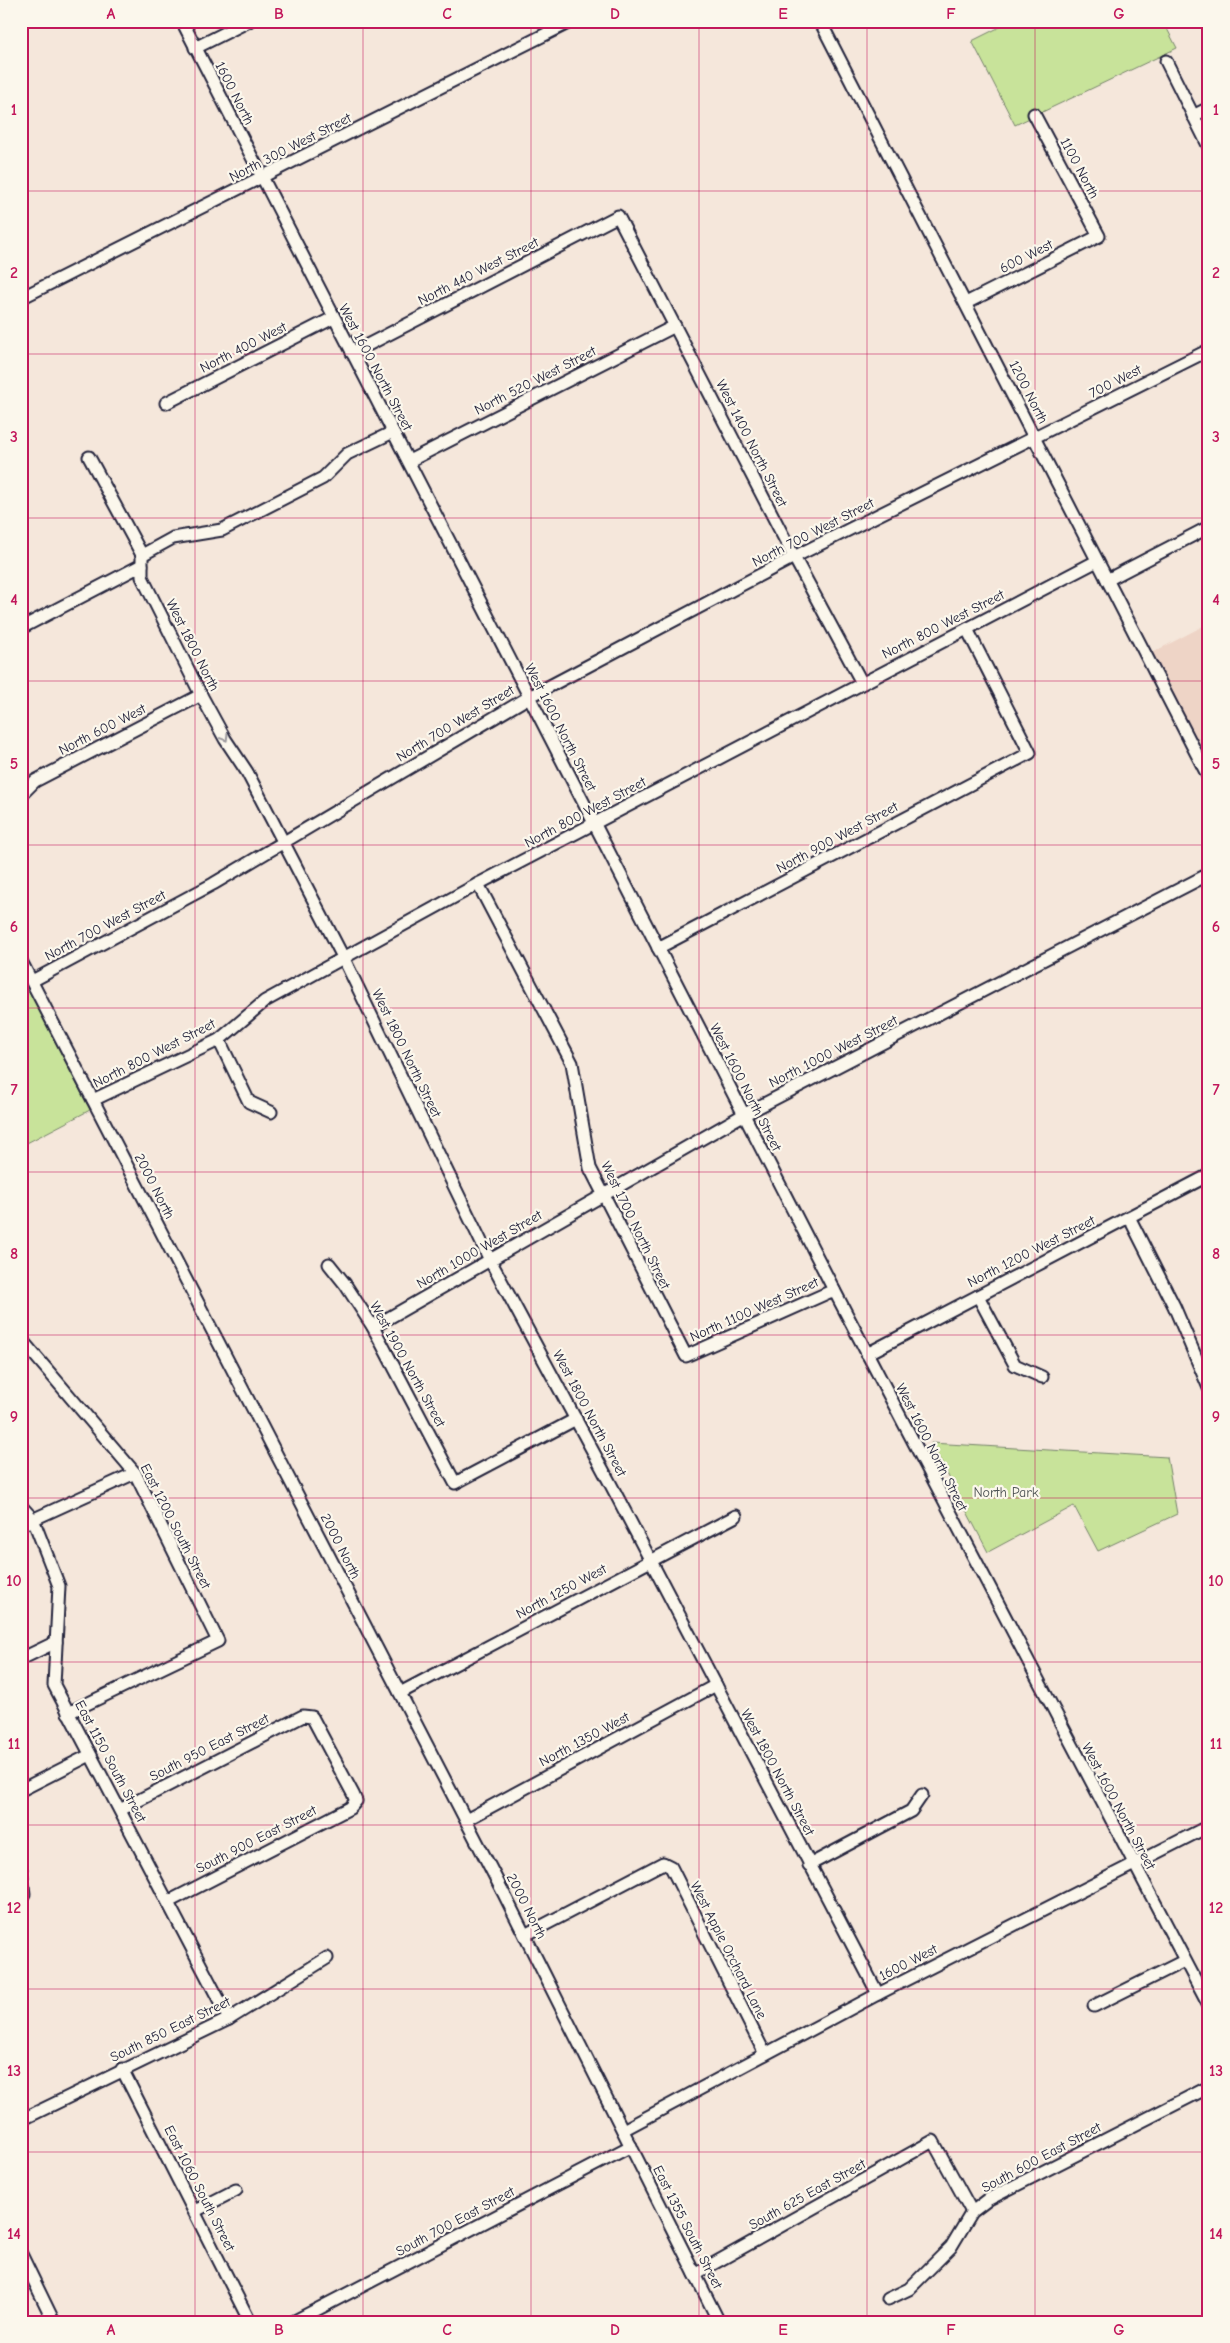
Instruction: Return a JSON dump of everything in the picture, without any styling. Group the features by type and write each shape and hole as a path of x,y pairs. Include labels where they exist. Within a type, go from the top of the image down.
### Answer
{"street":[{"name":"1600 North","path":"182,21 262,179"},
{"path":"195,48 249,21"},
{"name":"North 300 West Street","path":"21,298 262,179 572,21"},
{"name":"1200 North","path":"820,21 1036,438 1209,778"},
{"path":"1166,61 1209,147"},
{"path":"1193,116 1209,108"},
{"name":"1100 North","path":"1034,114 1099,236"},
{"name":"West 1600 North Street","path":"262,179 409,461 743,1115 1184,1962 1209,2006"},
{"name":"West 1400 North Street","path":"618,216 794,557 862,683"},
{"name":"North 440 West Street","path":"352,353 618,216"},
{"name":"600 West","path":"966,304 1099,236"},
{"name":"North 400 West","path":"166,404 333,318"},
{"name":"North 520 West Street","path":"409,461 675,326"},
{"name":"700 West","path":"1036,438 1209,350"},
{"path":"21,628 142,560 173,538 222,530 323,478 347,454 393,432"},
{"name":"North 700 West Street","path":"32,981 213,884 529,697 794,557 1036,438"},
{"name":"West 1800 North","path":"89,457 142,560 142,577 201,695 225,739 247,772 284,842"},
{"path":"1107,580 1209,527"},
{"name":"North 800 West Street","path":"93,1100 219,1040 265,1001 478,884 1097,561"},
{"name":"North 900 West Street","path":"658,948 1030,753 967,629"},
{"name":"North 600 West","path":"21,795 35,781 201,695"},
{"name":"West 1800 North Street","path":"284,842 343,957 490,1260 576,1419 878,1994"},
{"name":"North 1000 West Street","path":"373,1327 743,1115 1209,874"},
{"name":"West 1700 North Street","path":"478,884 572,1063 590,1168 602,1196 686,1356"},
{"name":"2000 North","path":"22,963 466,1820 631,2146"},
{"path":"219,1040 250,1102 271,1112"},
{"name":"North 1200 West Street","path":"867,1354 1209,1175"},
{"path":"1129,1217 1174,1306 1209,1388"},
{"name":"West 1900 North Street","path":"329,1264 345,1284 373,1327 455,1483 576,1419"},
{"name":"North 1100 West Street","path":"686,1356 834,1290"},
{"path":"978,1296 1016,1366 1042,1377"},
{"name":"East 1200 South Street","path":"21,1338 135,1472 218,1641 68,1713"},
{"path":"21,1525 135,1472"},
{"name":"East 1150 South Street","path":"21,1506 32,1519 59,1586 54,1685 228,2019"},
{"name":"North 1250 West","path":"400,1693 736,1516"},
{"path":"21,1659 56,1642"},
{"name":"North 1350 West","path":"466,1820 716,1685"},
{"name":"South 950 East Street","path":"120,1810 303,1716 312,1717"},
{"name":"South 900 East Street","path":"168,1902 350,1808 356,1801 312,1717"},
{"path":"21,1790 90,1755"},
{"path":"809,1865 911,1811 922,1795"},
{"name":"1600 West","path":"624,2130 878,1994 1134,1866 1209,1826"},
{"name":"West Apple Orchard Lane","path":"525,1935 663,1863 671,1868 765,2054"},
{"path":"21,1870 24,1894"},
{"name":"South 850 East Street","path":"21,2120 122,2069 228,2019 327,1958"},
{"path":"1094,2006 1184,1962"},
{"name":"East 1060 South Street","path":"122,2069 250,2322"},
{"name":"South 600 East Street","path":"888,2299 909,2289 951,2247 972,2212 989,2199 1209,2087"},
{"name":"South 625 East Street","path":"695,2274 933,2141 972,2212"},
{"name":"East 1355 South Street","path":"631,2146 719,2322"},
{"name":"South 700 East Street","path":"293,2322 631,2146"},
{"path":"195,2211 236,2190"},
{"path":"21,2254 54,2322"}],"shaded area":[{"path":"1209,623 1209,778 1146,656"}],"green space":[{"path":"1012,21 1163,21 1177,48 1015,125 972,41"},
{"path":"21,975 90,1110 21,1146"},
{"name":"North Park","path":"931,1443 1167,1457 1177,1514 1098,1551 1074,1506 988,1552"}]}
